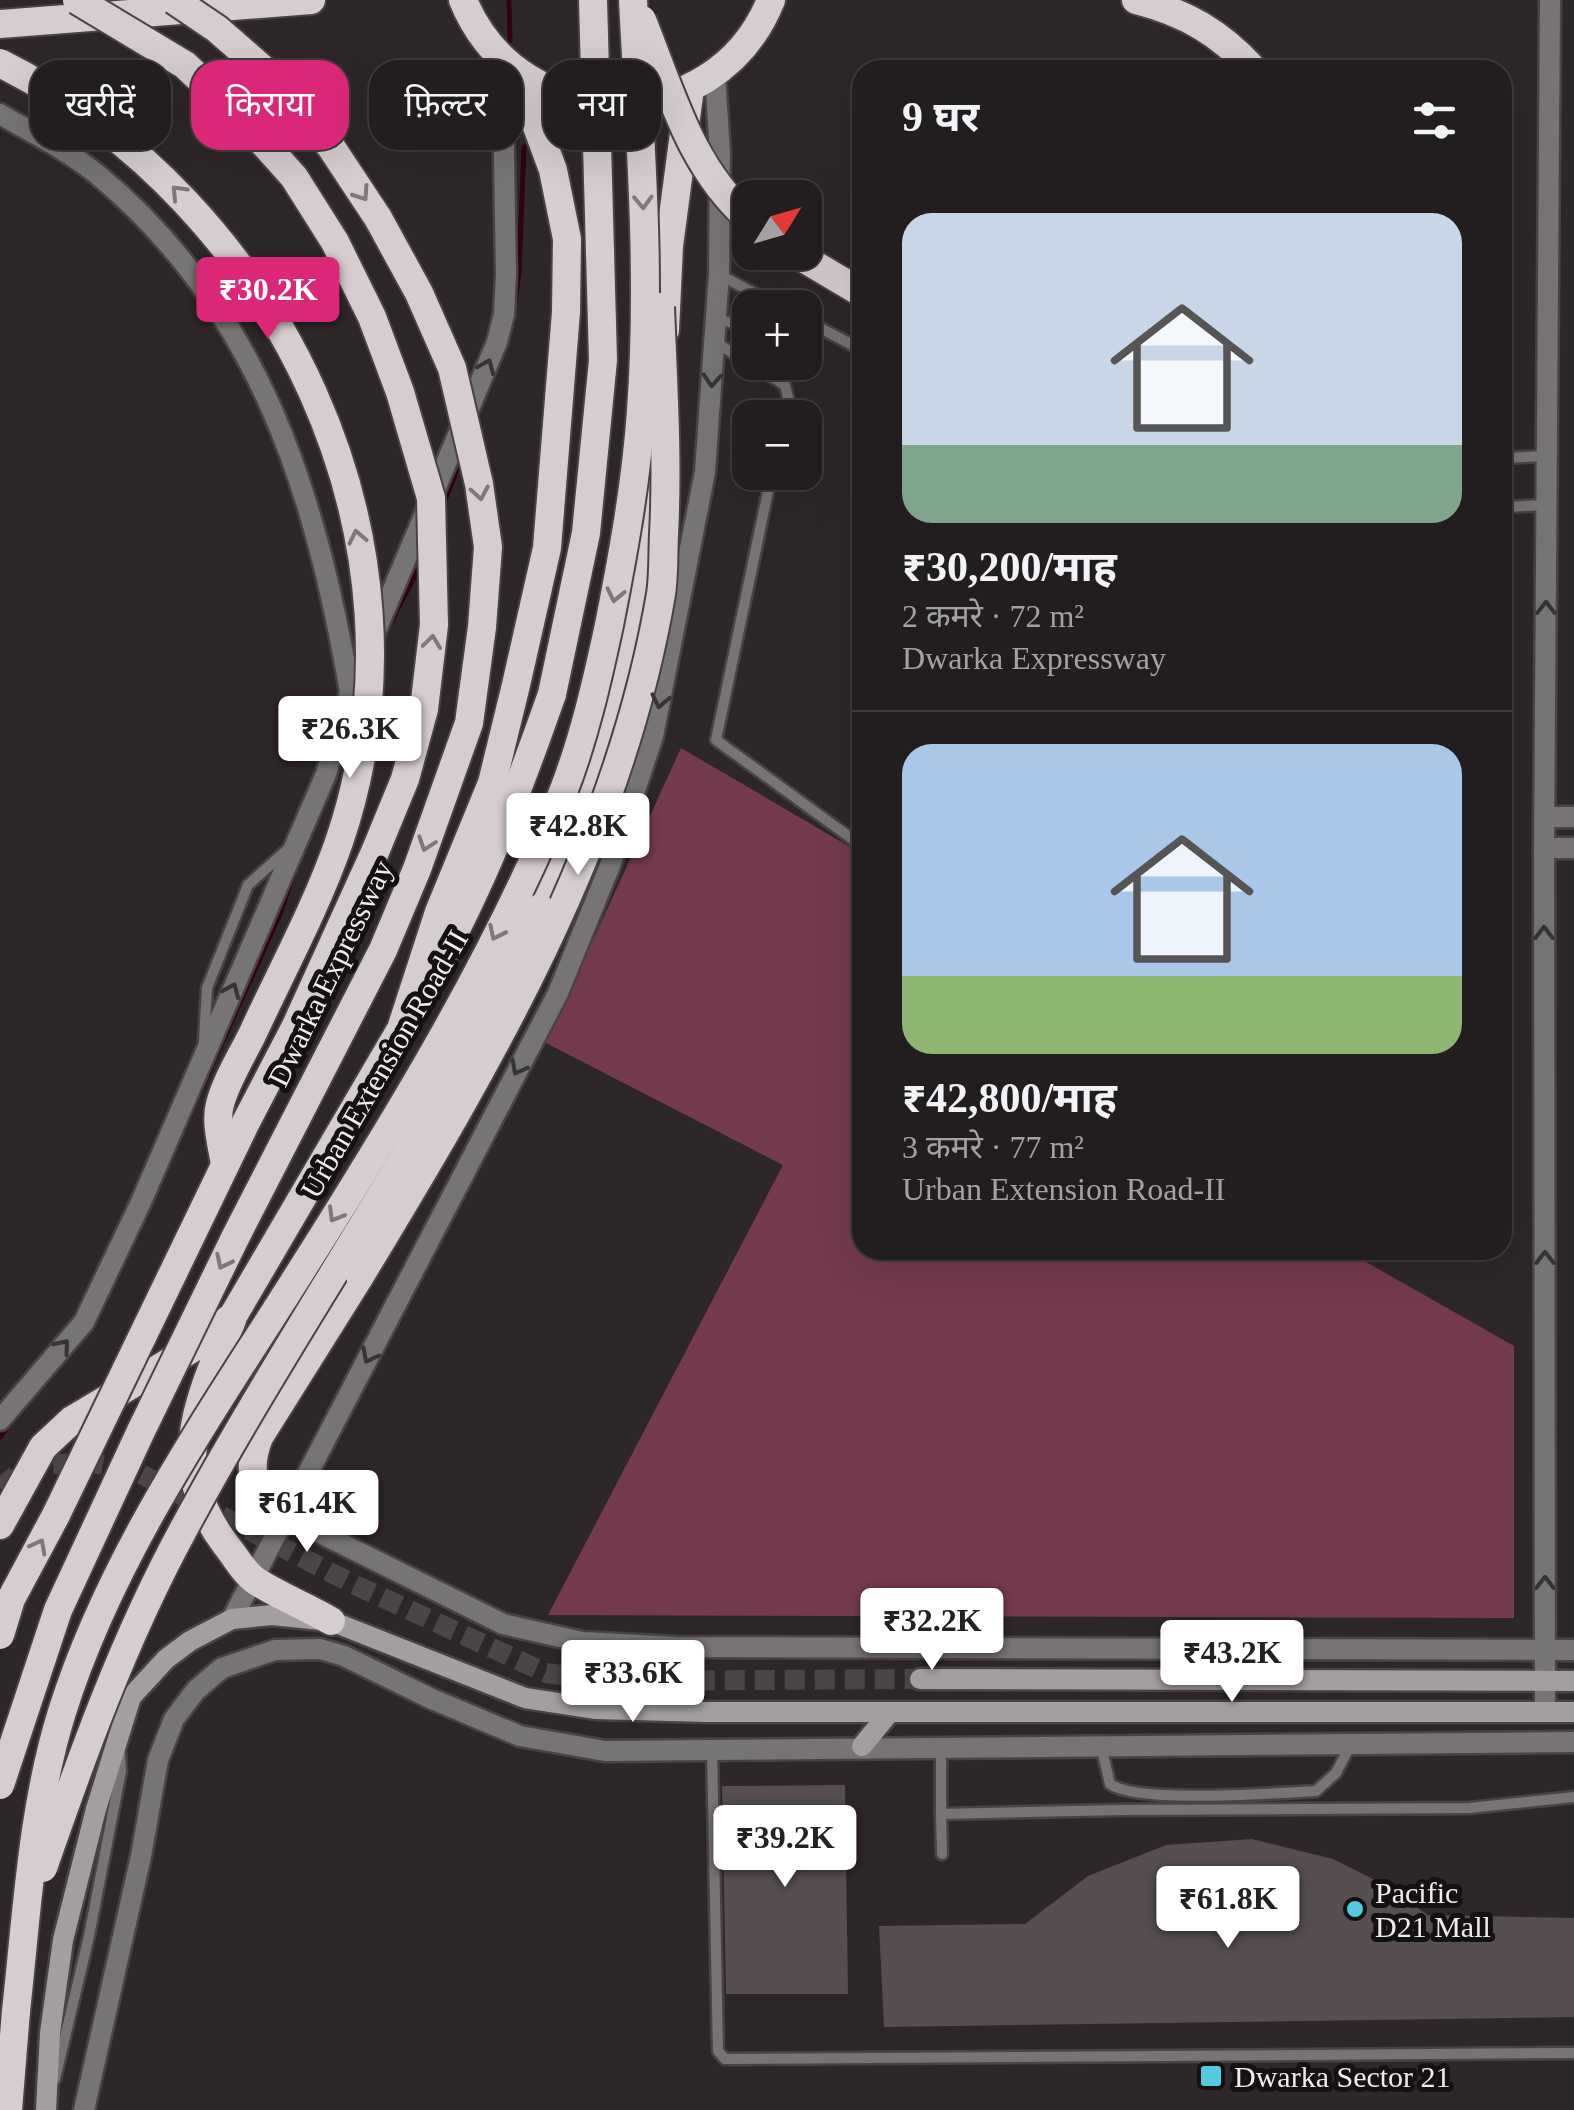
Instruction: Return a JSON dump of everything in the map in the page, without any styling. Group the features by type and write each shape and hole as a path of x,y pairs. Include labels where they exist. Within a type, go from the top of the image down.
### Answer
{"highway":[{"name":"Dwarka Expressway","path":"0,1635 11,1599 56,1515 340,932 405,779 424,709 434,625 430,498 400,392 372,316 335,242 294,178 185,65 78,0"},
{"name":"Dwarka Expressway","path":"0,1785 20,1715 58,1610 140,1431 383,950 411,885 469,723 482,627 488,548 479,484 452,368 419,293 378,218 331,147 280,84 217,29 174,0"},
{"path":"0,24 311,0"},
{"path":"463,0 471,19 504,60"},
{"name":"Urban Extension Road-II","path":"401,1029 466,915 519,790 552,694 586,533 602,360 594,0"},
{"path":"634,0 702,167 732,205"},
{"name":"Urban Extension Road-II","path":"8,2110 36,1827 62,1714 98,1617 199,1422 417,1082 473,981 564,790 595,690 626,543 641,410 644,248 634,0"},
{"path":"523,75 562,96 605,104 648,102 690,88 715,73 742,48 763,18 770,0"},
{"path":"1136,0 1173,10 1205,27 1245,60"},
{"path":"0,64 50,88 119,138 179,192 235,257 286,334 324,420 346,487 361,553 370,628 369,678 358,763 339,842 219,1106 225,1164"},
{"path":"332,1620 252,1578 209,1522 198,1496 192,1457 199,1422 197,1404 233,1316 401,1029 439,912 492,783 547,548 561,383 567,239 553,170 523,81"},
{"path":"288,1516 256,1486 245,1440 496,1000 540,908 595,769 622,675 657,471 669,246 690,88"},
{"path":"27,1912 129,1636 182,1532 360,1276 487,1062 525,990 605,808 640,692 662,591 667,470 659,287 644,248"},
{"path":"822,269 852,286"},
{"path":"0,1525 43,1447 72,1420 192,1348 233,1316"},
{"path":"199,1422 214,1436 245,1440"}],"main road":[{"path":"47,2110 50,2033 63,1940 76,1877 131,1697 166,1658 232,1619 272,1615 332,1620 525,1698 596,1709 1574,1712"},
{"path":"920,1680 1574,1681"},
{"path":"862,1746 890,1712"}],"street":[{"path":"1545,1712 1544,817 1550,0"},
{"path":"232,1619 558,994 611,862 653,736 705,472 720,274 715,73"},
{"path":"0,114 94,172 150,222 201,283 246,354 285,438 314,520 350,692"},
{"path":"0,1420 84,1322 142,1202 326,774 350,692 497,342 504,314 506,274 503,150"},
{"path":"1544,817 1574,817"},
{"path":"1544,848 1574,848"},
{"path":"288,1516 503,1624 582,1642 676,1647 1574,1650"},
{"path":"84,2110 141,1856 158,1760 174,1718 196,1690 222,1668 275,1650 320,1649 344,1656 520,1736 605,1751 1574,1742"}],"lane":[{"path":"720,274 748,290"},
{"path":"716,320 732,324"},
{"path":"822,329 852,345"},
{"path":"715,342 732,352"},
{"path":"1512,458 1547,456"},
{"path":"768,490 716,740 852,839"},
{"path":"1512,507 1547,505"},
{"path":"1101,1744 1110,1784 1115,1789 1130,1794 1166,1794 1316,1791 1336,1772 1352,1744"},
{"path":"941,1746 942,1854"},
{"path":"712,1748 718,2051 725,2060 1574,2052"},
{"path":"941,1814 1469,1808 1574,1796"}],"shaded area":[{"path":"681,748 852,848 852,1260 1363,1260 1514,1346 1514,1618 548,1615 783,1165 546,1043"}],"building":[{"path":"845,1785 848,1994 726,1994 722,1786"},
{"path":"1252,1839 1333,1859 1383,1884 1428,1915 1574,1918 1574,2017 884,2027 879,1926 1025,1924 1088,1876 1166,1845"}],"waterway":[{"path":"509,0 510,41"},
{"path":"512,323 519,272 524,147"},
{"path":"443,505 461,460"},
{"path":"385,633 422,562"},
{"path":"186,1123 280,914 296,867"},
{"path":"96,1318 126,1256"},
{"path":"0,1437 26,1404"}],"tunnel":[{"path":"0,1488 23,1470 50,1464 93,1463 135,1471 353,1584 546,1673 608,1681 920,1679"}],"place":[{"name":"Pacific D21 Mall","path":"1355,1909"},
{"name":"Dwarka Sector 21","path":"1211,2076"}]}
